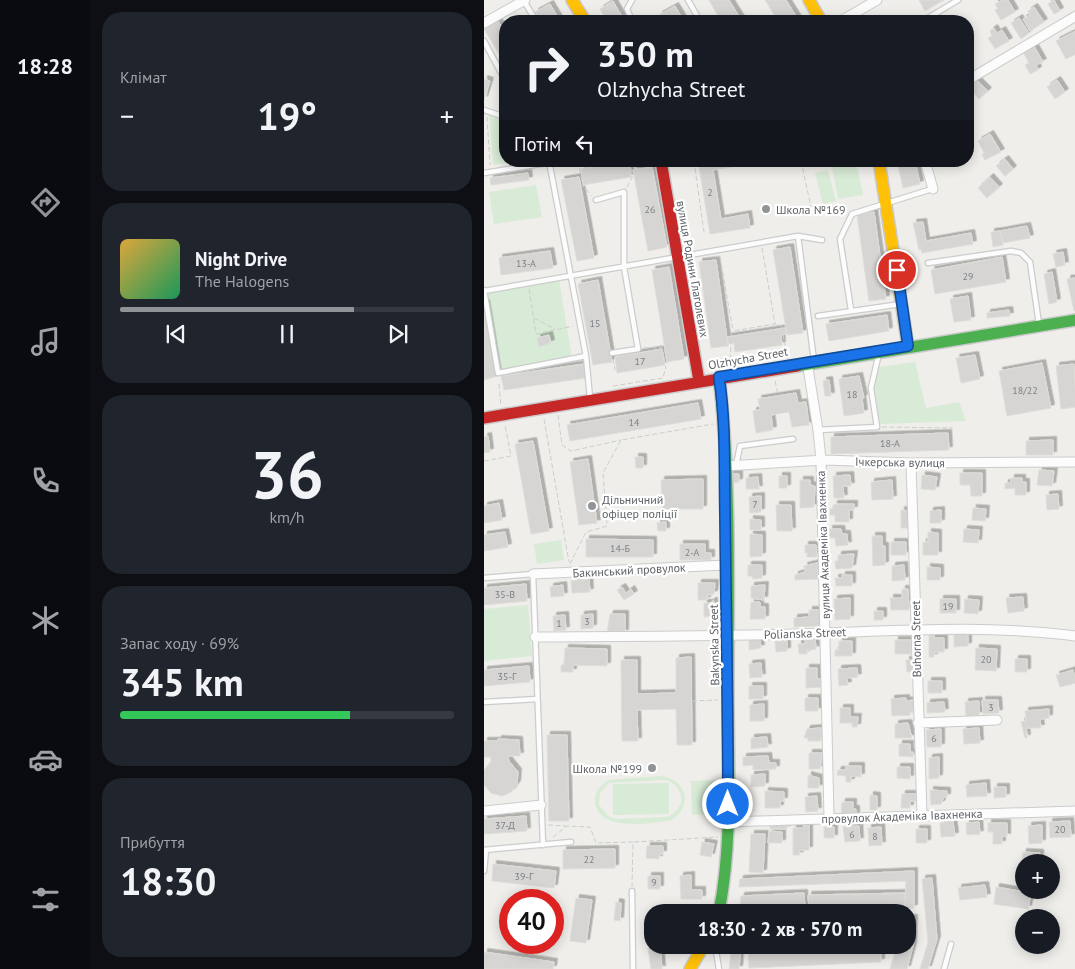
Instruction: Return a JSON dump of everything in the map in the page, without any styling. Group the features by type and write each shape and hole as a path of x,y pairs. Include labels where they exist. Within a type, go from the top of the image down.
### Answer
{"street":[{"path":"484,23 525,0"},
{"path":"572,0 581,15"},
{"path":"809,0 818,15"},
{"path":"852,15 878,0"},
{"path":"974,76 1075,16"},
{"name":"вулиця Родини Глаголєвих","path":"662,167 699,381"},
{"path":"880,167 903,304 908,346"},
{"path":"928,167 933,189"},
{"name":"Olzhycha Street","path":"484,418 719,377 1075,320"},
{"name":"вулиця Академіка Івахненка","path":"811,362 821,460 829,818"},
{"name":"Bakynska Street","path":"719,377 731,466 726,565 728,822 724,882 720,904"},
{"name":"Ічкерська вулиця","path":"731,466 821,460 911,463 1075,462"},
{"name":"Buhorna Street","path":"911,463 922,815"},
{"name":"Бакинський провулок","path":"532,574 726,565"},
{"name":"Polianska Street","path":"535,637 826,633 916,629 1034,631 1075,636"},
{"path":"918,723 997,720"},
{"path":"484,811 541,805"},
{"name":"провулок Академіка Івахненка","path":"728,822 1075,811"},
{"path":"690,969 699,954"}],"lane":[{"path":"525,0 533,15"},
{"path":"630,15 627,9 632,0"},
{"path":"688,0 697,15"},
{"path":"933,15 958,0"},
{"path":"484,41 499,69"},
{"path":"485,111 499,115"},
{"path":"484,173 520,167"},
{"path":"550,167 578,325 586,356 590,399"},
{"path":"851,310 840,239 852,214 885,202 933,189"},
{"path":"596,200 624,192 624,267 638,349 612,354"},
{"path":"798,236 811,362"},
{"path":"586,356 498,373 484,290 570,277 798,236 822,240"},
{"path":"928,263 1004,252 1021,253 1030,262 1039,326"},
{"path":"818,316 903,304"},
{"path":"818,430 877,427 871,388 879,352"},
{"path":"731,466 740,446 793,439"},
{"path":"484,578 532,574 543,845"},
{"path":"484,702 537,699"},
{"path":"484,871 485,850 571,842"},
{"path":"632,891 633,969"},
{"path":"944,969 951,944"},
{"path":"716,954 719,969"}],"path":[{"path":"485,111 490,172"},
{"path":"579,167 582,186 596,200"},
{"path":"624,192 632,178 631,167"},
{"path":"695,167 704,232"},
{"path":"802,167 811,207"},
{"path":"762,242 775,324"},
{"path":"719,250 732,331 730,336"},
{"path":"528,283 536,334 578,325"},
{"path":"534,318 556,330"},
{"path":"732,331 775,324 780,325 782,328"},
{"path":"783,335 788,359"},
{"path":"729,369 731,343"},
{"path":"638,349 663,347"},
{"path":"613,386 663,378 666,366"},
{"path":"774,375 778,395"},
{"path":"499,384 501,406"},
{"path":"558,414 562,445 571,451 724,421"},
{"path":"544,416 570,566 586,532 607,526 603,474 621,440"},
{"path":"484,461 510,456 505,422"},
{"path":"877,427 953,428"},
{"path":"692,701 719,700"},
{"path":"542,820 550,826 590,827 596,843 727,837"},
{"path":"543,845 567,826"},
{"path":"632,891 633,842"}],"green space":[{"path":"489,116 499,118 499,164 493,165"},
{"path":"832,167 857,167 863,195 838,199"},
{"path":"828,170 836,201 823,204 815,173"},
{"path":"536,185 542,217 494,224 489,192"},
{"path":"559,280 572,357 498,371 486,292"},
{"path":"915,362 926,408 959,402 966,421 880,424 874,387 879,367"},
{"path":"561,540 564,560 537,564 534,544"},
{"path":"528,605 532,656 484,661 484,609"},
{"path":"662,776 670,778 682,788 685,801 683,808 672,820 639,824 615,822 605,818 598,812 595,802 598,789 608,780","holes":["665,780 672,783 680,792 680,804 673,814 666,817 617,819 609,817 599,805 600,793 609,783"]},
{"path":"714,780 715,814 692,815 691,781"},
{"path":"669,783 669,814 613,815 613,784"}],"building":[{"path":"709,0 729,0 738,15 718,15"},
{"path":"765,0 786,0 795,15 774,15"},
{"path":"919,0 944,0 925,11"},
{"path":"1008,0 1015,12 1001,20 995,10 998,9 995,4"},
{"path":"1054,0 1060,11 1054,14 1048,4"},
{"path":"613,1 621,15 604,15 600,9"},
{"path":"550,4 556,15 537,15 535,12"},
{"path":"675,6 680,15 659,15"},
{"path":"1034,7 1044,22 1030,31 1023,19 1030,15 1028,11"},
{"path":"1019,18 1029,33 1021,39 1011,23"},
{"path":"498,21 499,54 484,29"},
{"path":"994,28 997,33 1002,30 1009,41 995,49 988,38 992,36 990,31"},
{"path":"1076,31 1076,54 1066,59 1056,41"},
{"path":"1034,46 1043,62 1036,65 1038,70 1030,74 1025,65 1029,63 1023,52"},
{"path":"975,78 988,91 979,99 974,94"},
{"path":"484,79 490,81 484,100"},
{"path":"1057,80 1065,92 1055,99 1047,87"},
{"path":"990,134 1001,152 985,160 978,141"},
{"path":"1005,159 1013,169 1005,176 996,166"},
{"path":"593,167 630,167 631,177 583,185 581,169"},
{"path":"652,167 667,247 648,251 633,170"},
{"path":"699,167 730,167 713,170 721,219 748,214 750,228 710,234"},
{"path":"898,167 916,167 920,184 903,188"},
{"path":"528,173 529,180 491,185 490,178"},
{"path":"579,177 594,258 577,261 561,180"},
{"path":"990,177 999,187 987,198 978,188"},
{"path":"874,212 886,299 869,301 857,215"},
{"path":"923,222 926,241 971,233 973,244 922,253 921,249 919,250 913,223"},
{"path":"1027,226 1030,238 1003,243 1000,231"},
{"path":"1000,231 1003,245 993,247 991,232"},
{"path":"790,247 803,333 787,335 773,250"},
{"path":"550,251 553,268 501,275 499,258"},
{"path":"1063,252 1065,265 1056,267 1053,254"},
{"path":"1002,257 1006,282 935,294 931,270"},
{"path":"716,260 728,346 711,348 699,262"},
{"path":"669,267 684,359 667,362 652,270"},
{"path":"1052,272 1057,302 1049,304 1044,274"},
{"path":"1076,278 1076,310 1074,311 1067,279"},
{"path":"598,280 612,362 593,365 578,284"},
{"path":"968,296 971,320 954,322 950,299"},
{"path":"484,303 486,303 498,376 484,380"},
{"path":"1009,310 1010,316 987,318 987,313"},
{"path":"887,315 889,331 829,341 826,324"},
{"path":"785,328 787,334 781,335 782,345 735,352 734,343 728,344 727,337"},
{"path":"549,335 551,343 539,347 537,338"},
{"path":"662,349 665,365 617,373 615,357"},
{"path":"975,355 980,379 961,383 956,358"},
{"path":"1042,363 1051,408 1007,416 999,371"},
{"path":"584,364 586,378 504,390 501,376"},
{"path":"1074,364 1076,407 1061,409 1056,366"},
{"path":"859,376 864,398 862,398 864,413 844,416 839,379"},
{"path":"829,380 831,396 825,396 823,381"},
{"path":"796,393 798,403 806,402 809,425 792,427 789,412 771,415 773,430 756,433 753,411 760,410 758,399"},
{"path":"698,403 701,419 570,441 567,425"},
{"path":"948,433 949,450 831,454 831,437"},
{"path":"488,436 490,452 484,453 484,437"},
{"path":"1053,440 1053,455 1026,455 1026,441"},
{"path":"533,441 549,531 531,534 515,444"},
{"path":"635,457 643,457 643,468 636,468"},
{"path":"588,459 597,523 579,525 570,462"},
{"path":"1039,470 1054,471 1052,486 1037,485"},
{"path":"960,473 982,473 982,496 971,496 970,485 960,485"},
{"path":"730,474 739,474 739,482 730,483"},
{"path":"850,475 851,486 843,486 844,498 834,498 833,476"},
{"path":"922,475 937,477 935,490 921,489"},
{"path":"779,476 787,476 787,488 779,488"},
{"path":"758,477 759,489 746,489 746,478"},
{"path":"1011,478 1022,478 1022,482 1026,482 1026,495 1015,495 1015,488 1005,489 1005,483 1011,483"},
{"path":"703,479 703,509 662,509 661,480"},
{"path":"800,480 810,480 810,485 815,486 814,507 800,508"},
{"path":"892,480 893,499 872,500 871,482"},
{"path":"1058,494 1059,509 1047,510 1046,495"},
{"path":"761,496 761,512 750,513 749,497"},
{"path":"499,503 502,520 484,523 484,506"},
{"path":"834,504 854,504 854,510 849,510 849,522 835,522 835,515 830,515 830,509 834,508"},
{"path":"776,505 791,505 792,531 777,531"},
{"path":"973,508 986,509 985,521 972,520"},
{"path":"901,510 910,511 909,528 901,528"},
{"path":"941,510 941,523 930,523 930,511"},
{"path":"750,519 761,520 761,530 750,530"},
{"path":"666,522 666,531 658,531 657,523"},
{"path":"829,529 841,529 842,534 847,534 848,545 836,546 835,538 830,538"},
{"path":"964,529 979,530 978,543 963,542"},
{"path":"505,532 508,547 484,551 484,535"},
{"path":"928,532 938,533 938,555 923,555 923,542 928,542"},
{"path":"750,534 762,535 762,556 750,557"},
{"path":"872,536 882,536 882,546 885,546 885,565 873,566"},
{"path":"586,539 653,540 653,557 586,557"},
{"path":"891,542 906,542 906,555 891,555"},
{"path":"680,544 705,544 705,553 711,553 711,560 680,560"},
{"path":"805,545 816,545 817,557 807,557"},
{"path":"854,554 852,568 836,569 835,561 838,561 838,555"},
{"path":"821,562 821,569 817,569 818,579 795,580 795,575 805,572 804,566"},
{"path":"748,565 762,565 762,578 753,579 752,576 748,576"},
{"path":"904,565 905,580 892,581 892,566"},
{"path":"927,567 940,568 940,580 927,580"},
{"path":"842,575 852,575 852,586 836,586 835,578 842,578"},
{"path":"589,579 590,592 572,593 571,581"},
{"path":"698,583 715,583 714,594 707,595 707,600 698,600"},
{"path":"526,584 527,601 484,605 484,588"},
{"path":"563,585 564,596 551,597 550,587"},
{"path":"765,585 764,600 751,598 751,586"},
{"path":"622,587 626,593 631,589 634,594 624,600 617,590"},
{"path":"902,589 908,589 909,610 891,610 890,598 902,598"},
{"path":"1023,597 1024,611 1008,613 1006,598"},
{"path":"850,598 850,619 835,620 834,599"},
{"path":"940,599 956,599 956,613 940,613"},
{"path":"965,599 979,600 978,614 964,613"},
{"path":"714,601 714,616 704,617 704,603 711,603"},
{"path":"751,602 760,602 760,607 765,607 765,619 750,619"},
{"path":"809,610 820,610 820,626 794,627 794,618 809,617"},
{"path":"874,611 883,611 883,620 874,620"},
{"path":"593,614 593,628 581,629 581,615"},
{"path":"610,614 625,614 625,633 607,633"},
{"path":"565,615 566,630 554,631 553,616"},
{"path":"929,634 934,634 934,638 944,638 944,652 934,652 934,657 929,657"},
{"path":"954,634 968,634 968,646 954,647"},
{"path":"815,637 816,649 807,650 807,654 799,654 798,644 805,644 805,639"},
{"path":"760,639 761,648 749,650 749,640"},
{"path":"895,640 911,640 911,654 895,654"},
{"path":"775,641 787,641 787,651 776,652"},
{"path":"839,641 852,641 852,656 835,656 835,650 839,650"},
{"path":"565,648 607,649 607,666 573,665 573,672 561,672 561,665 564,665"},
{"path":"976,648 997,649 996,671 975,670"},
{"path":"691,657 692,745 677,745 676,709 637,710 638,741 622,741 621,660 637,660 637,694 676,693 676,658"},
{"path":"1015,659 1027,659 1027,672 1015,672"},
{"path":"906,660 913,660 913,672 907,672"},
{"path":"761,663 762,677 750,678 749,664"},
{"path":"529,666 530,682 484,686 484,670"},
{"path":"806,668 817,668 817,679 822,679 822,687 806,688"},
{"path":"857,668 858,677 847,678 848,685 839,686 838,669"},
{"path":"1073,670 1076,683 1060,687 1056,675"},
{"path":"928,681 942,681 942,693 928,693"},
{"path":"749,686 763,686 763,699 749,699"},
{"path":"805,698 818,698 818,711 805,711"},
{"path":"906,698 906,701 914,700 914,711 910,712 910,715 892,716 891,699"},
{"path":"982,700 998,700 999,713 983,714"},
{"path":"979,701 979,715 966,716 965,702"},
{"path":"944,702 945,712 927,713 927,703"},
{"path":"764,704 764,721 750,721 750,705"},
{"path":"840,708 850,708 850,717 858,717 857,727 852,727 852,723 840,723"},
{"path":"1049,709 1049,718 1040,719 1041,728 1026,728 1027,738 1025,738 1021,722 1026,721 1025,711"},
{"path":"908,723 912,738 895,738 895,724"},
{"path":"821,728 821,741 808,741 808,738 804,738 807,729"},
{"path":"979,728 980,743 964,744 963,729"},
{"path":"941,729 941,747 927,747 926,730"},
{"path":"547,735 567,735 569,821 549,821"},
{"path":"767,737 768,747 751,749 751,738"},
{"path":"498,739 519,740 520,756 508,756 509,761 518,772 517,784 511,792 502,796 491,793 484,785 484,770 491,762 491,757 484,757 484,741 498,741"},
{"path":"899,744 910,744 910,752 913,752 913,757 899,756"},
{"path":"809,753 822,753 820,769 809,769"},
{"path":"768,756 769,763 776,763 776,769 753,770 753,765 743,766 743,757"},
{"path":"939,757 939,778 929,779 929,758"},
{"path":"846,766 861,766 861,777 851,776 851,782 846,782 846,776 837,775 838,770 846,770"},
{"path":"897,767 910,767 910,779 897,778"},
{"path":"765,774 765,786 751,787 751,775"},
{"path":"808,775 819,778 819,788 808,788"},
{"path":"986,783 987,796 967,797 966,785"},
{"path":"994,787 1006,787 1006,797 994,798"},
{"path":"930,790 947,791 947,797 944,797 941,804 931,805"},
{"path":"765,791 784,792 784,801 780,801 780,808 765,808"},
{"path":"902,794 916,794 916,801 910,801 910,808 901,808"},
{"path":"870,795 877,796 877,810 870,810"},
{"path":"817,796 818,811 806,812 805,797"},
{"path":"842,802 853,802 856,816 841,816"},
{"path":"526,816 527,831 484,834 484,819"},
{"path":"953,821 955,836 941,837 940,823"},
{"path":"1070,821 1071,837 1050,838 1049,822"},
{"path":"979,822 980,834 967,835 966,823"},
{"path":"988,823 1007,823 1007,837 1002,836 1002,844 993,844 993,832 988,832"},
{"path":"770,824 787,824 787,829 770,829"},
{"path":"803,824 809,824 809,850 799,850 800,855 793,855 793,828 804,828"},
{"path":"1042,825 1042,843 1029,844 1028,826"},
{"path":"859,826 860,841 845,842 843,827"},
{"path":"824,827 834,827 834,838 824,838"},
{"path":"881,827 882,845 869,846 868,828"},
{"path":"916,829 927,829 927,843 916,843"},
{"path":"769,831 782,832 782,843 768,843"},
{"path":"751,834 765,834 763,873 749,872"},
{"path":"702,842 714,844 711,857 700,855"},
{"path":"647,846 663,846 663,854 659,854 659,859 646,858"},
{"path":"615,849 615,868 563,869 563,850"},
{"path":"1023,852 1040,853 1040,854 1023,854"},
{"path":"493,864 556,871 554,888 492,881"},
{"path":"914,871 914,904 905,904 906,881 739,887 740,879"},
{"path":"691,875 691,890 702,890 702,899 681,899 680,876"},
{"path":"648,876 660,876 660,889 648,889"},
{"path":"932,878 937,939 928,969 920,969 928,942 922,879"},
{"path":"985,885 987,897 960,900 958,888"},
{"path":"996,887 1015,890 1015,899 1030,899 1028,909 994,904"},
{"path":"804,893 805,904 740,904 741,896"},
{"path":"905,893 905,904 809,904 808,895"},
{"path":"576,898 592,900 586,943 570,941"},
{"path":"616,902 621,903 620,921 614,920"},
{"path":"484,952 554,962 553,969 484,969"},
{"path":"649,954 661,954 662,969 651,969"},
{"path":"731,954 740,954 739,969 729,969"},
{"path":"748,954 881,954 881,962 749,968"},
{"path":"894,954 911,954 907,969 890,969"}],"traffic: fast":[{"path":"797,366 1076,320"},
{"path":"719,377 727,494 729,775 728,830 720,904"}],"traffic: slow":[{"path":"572,0 581,15"},
{"path":"809,0 818,15"},
{"path":"880,167 908,346"},
{"path":"690,969 699,954"}],"traffic: jam":[{"path":"662,167 699,381"},
{"path":"484,418 797,366"}],"place":[{"name":"Школа №169","path":"766,209"},
{"name":"Дільничний офіцер поліції","path":"592,506"},
{"name":"Школа №199","path":"652,768"}],"route":[{"path":"728,804 725,466 724,421 719,377 908,346 897,270"}]}
